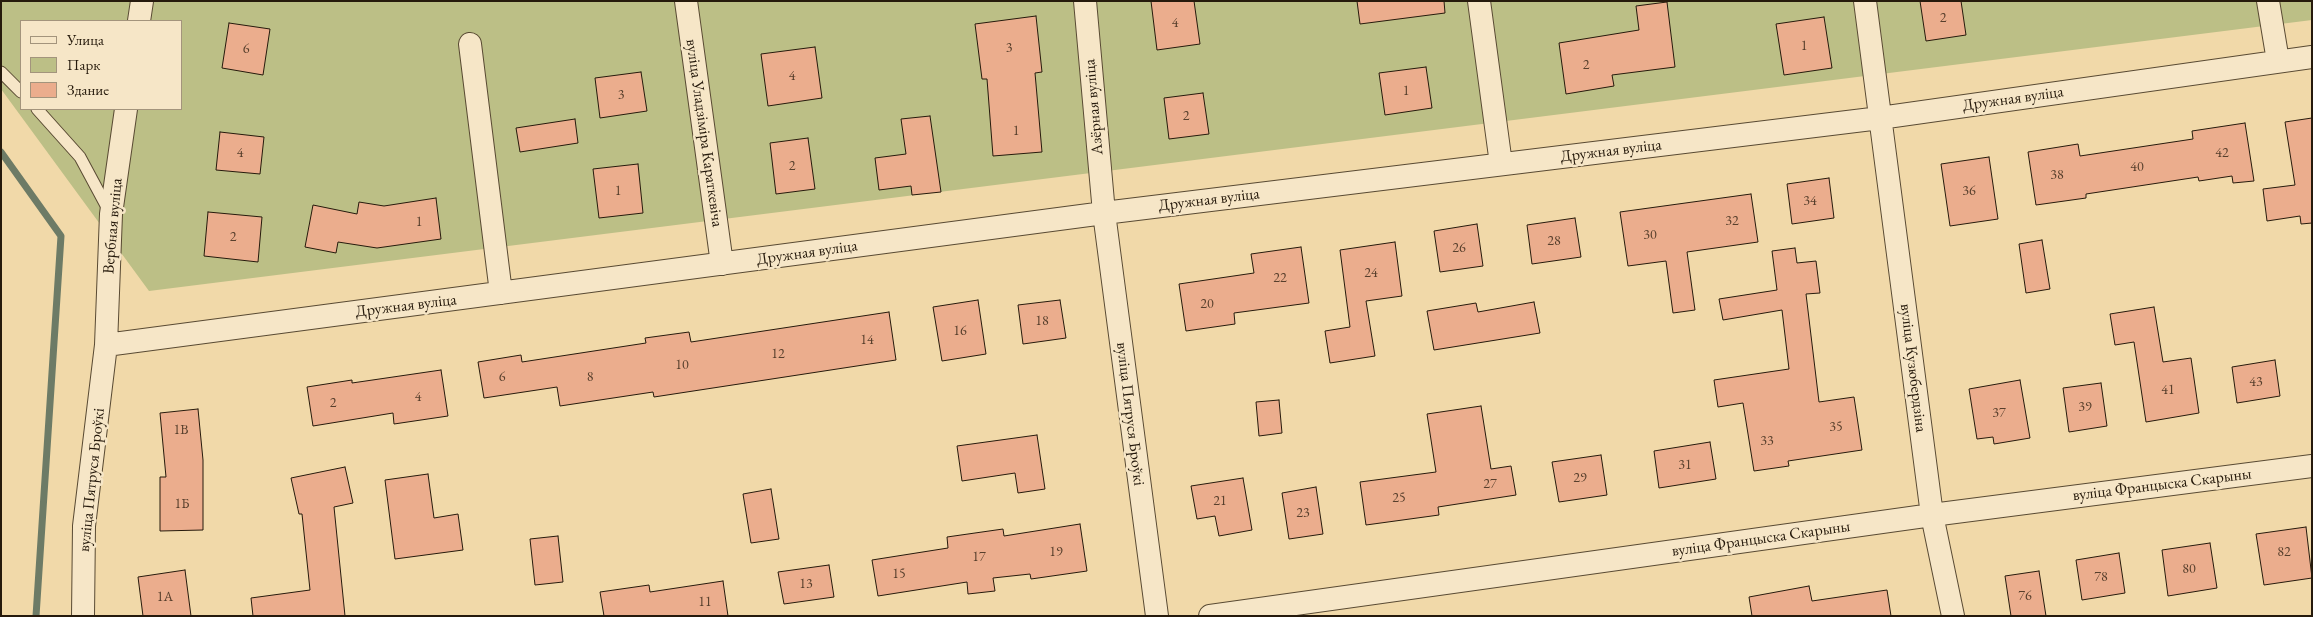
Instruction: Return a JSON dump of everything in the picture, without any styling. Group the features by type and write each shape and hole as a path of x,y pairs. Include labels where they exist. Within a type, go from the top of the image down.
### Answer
{"street":[{"path":"139,20 142,1"},
{"name":"вуліца Уладзіміра Караткевіча","path":"686,1 722,264"},
{"name":"Азёрная вуліца","path":"1085,1 1104,213"},
{"path":"1479,1 1501,164"},
{"name":"вуліца Кузюбердзіна","path":"1865,1 1932,515 1952,616"},
{"path":"2268,1 2278,61"},
{"path":"470,44 501,293"},
{"name":"Дружная вуліца","path":"106,345 1104,213 1880,118 2312,57"},
{"name":"Вербная вуліца","path":"106,345 111,214 126,110"},
{"name":"вуліца Пятруся Броўкі","path":"1104,213 1157,616"},
{"name":"вуліца Пятруся Броўкі","path":"83,616 84,526 106,345"},
{"name":"вуліца Францыска Скарыны","path":"1210,616 1932,515 2312,466"}],"lane":[{"path":"1,72 20,91"},
{"path":"38,110 80,157 111,214"}],"green space":[{"path":"1,1 2312,1 2312,20 149,291 1,89"}],"building":[{"path":"1151,1 1194,1 1200,44 1157,50"},
{"path":"1357,1 1444,1 1445,13 1360,24"},
{"path":"1920,1 1961,1 1966,35 1926,41"},
{"path":"1667,2 1675,67 1612,75 1614,86 1566,94 1559,43 1639,30 1636,6"},
{"path":"1036,16 1042,72 1035,73 1042,152 993,156 987,79 982,79 975,24"},
{"path":"1824,17 1832,68 1784,75 1776,24"},
{"path":"229,23 270,29 263,75 222,68"},
{"path":"815,47 822,98 768,106 761,54"},
{"path":"1426,67 1432,108 1385,115 1379,73"},
{"path":"641,72 647,111 600,118 595,78"},
{"path":"1203,93 1209,134 1169,139 1164,98"},
{"path":"930,116 941,192 912,195 911,186 879,190 875,158 906,154 901,119"},
{"path":"2312,118 2312,223 2301,224 2300,216 2267,221 2263,189 2295,185 2285,122"},
{"path":"575,119 578,143 520,152 516,128"},
{"path":"2245,123 2254,181 2233,183 2232,176 2199,181 2198,177 2086,194 2086,198 2036,205 2028,152 2078,144 2080,156 2193,139 2192,131"},
{"path":"220,132 264,137 260,174 216,170"},
{"path":"808,138 815,189 776,194 770,143"},
{"path":"1989,157 1998,219 1950,226 1941,164"},
{"path":"638,164 643,213 599,218 593,169"},
{"path":"1829,178 1834,218 1792,224 1787,184"},
{"path":"1751,194 1758,242 1687,252 1695,310 1673,313 1666,261 1628,266 1620,212"},
{"path":"436,198 441,239 377,248 338,242 336,253 305,247 313,205 357,214 359,202 384,206"},
{"path":"208,212 262,217 258,262 204,256"},
{"path":"1575,218 1581,257 1532,264 1527,225"},
{"path":"1477,224 1483,266 1440,272 1434,231"},
{"path":"2042,240 2050,289 2026,293 2019,244"},
{"path":"1395,242 1402,296 1366,301 1375,356 1330,363 1325,331 1350,327 1340,250"},
{"path":"1301,247 1309,303 1234,313 1235,324 1186,331 1179,284 1254,273 1251,254"},
{"path":"1795,248 1797,263 1816,261 1820,293 1806,294 1819,402 1854,397 1862,450 1788,461 1789,466 1754,471 1743,403 1718,407 1714,380 1789,369 1782,310 1723,320 1719,299 1777,290 1772,251"},
{"path":"978,300 986,354 942,361 933,307"},
{"path":"1060,300 1066,338 1023,344 1018,305"},
{"path":"1534,302 1540,333 1434,350 1427,311 1476,303 1478,312"},
{"path":"2154,307 2163,362 2191,358 2199,413 2146,422 2134,342 2115,345 2110,314"},
{"path":"889,312 896,360 654,397 653,392 560,406 557,387 484,398 478,362 521,355 522,362 646,343 645,338 689,332 691,342"},
{"path":"2275,360 2280,396 2237,403 2232,367"},
{"path":"441,370 448,416 394,424 393,413 313,426 307,387 352,380 352,383"},
{"path":"2020,380 2030,438 1994,444 1993,437 1977,439 1969,389"},
{"path":"2101,383 2107,426 2069,432 2063,388"},
{"path":"1279,400 1282,433 1259,436 1256,402"},
{"path":"1481,406 1491,469 1511,466 1516,495 1438,507 1439,515 1366,525 1360,482 1436,472 1427,414"},
{"path":"198,409 203,460 203,530 160,531 160,477 166,477 160,413"},
{"path":"1037,435 1045,489 1018,493 1015,473 962,481 957,446"},
{"path":"1710,442 1716,479 1659,488 1654,451"},
{"path":"1601,455 1607,495 1559,502 1552,462"},
{"path":"345,467 353,503 334,507 345,616 253,616 251,598 310,590 302,514 299,514 291,478"},
{"path":"428,474 434,518 458,514 463,550 395,559 385,480"},
{"path":"1243,478 1252,530 1219,536 1215,516 1197,519 1191,486"},
{"path":"1316,487 1323,534 1289,539 1282,493"},
{"path":"771,489 779,539 751,543 743,494"},
{"path":"1080,524 1087,571 1031,579 1030,574 993,578 995,591 968,594 967,582 878,596 872,560 948,548 947,537 1003,529 1004,536"},
{"path":"2306,527 2312,578 2264,585 2256,534"},
{"path":"558,536 563,582 535,585 530,539"},
{"path":"2210,543 2217,588 2168,596 2162,550"},
{"path":"2119,553 2125,593 2082,600 2076,560"},
{"path":"829,565 834,597 784,604 778,572"},
{"path":"185,570 191,616 143,616 138,577"},
{"path":"2039,571 2046,616 2011,616 2005,576"},
{"path":"723,581 728,616 604,616 600,592 649,585 650,592"},
{"path":"1809,586 1812,601 1887,590 1891,616 1752,616 1749,597"}],"waterway":[{"path":"1,152 61,236 36,616"}]}
